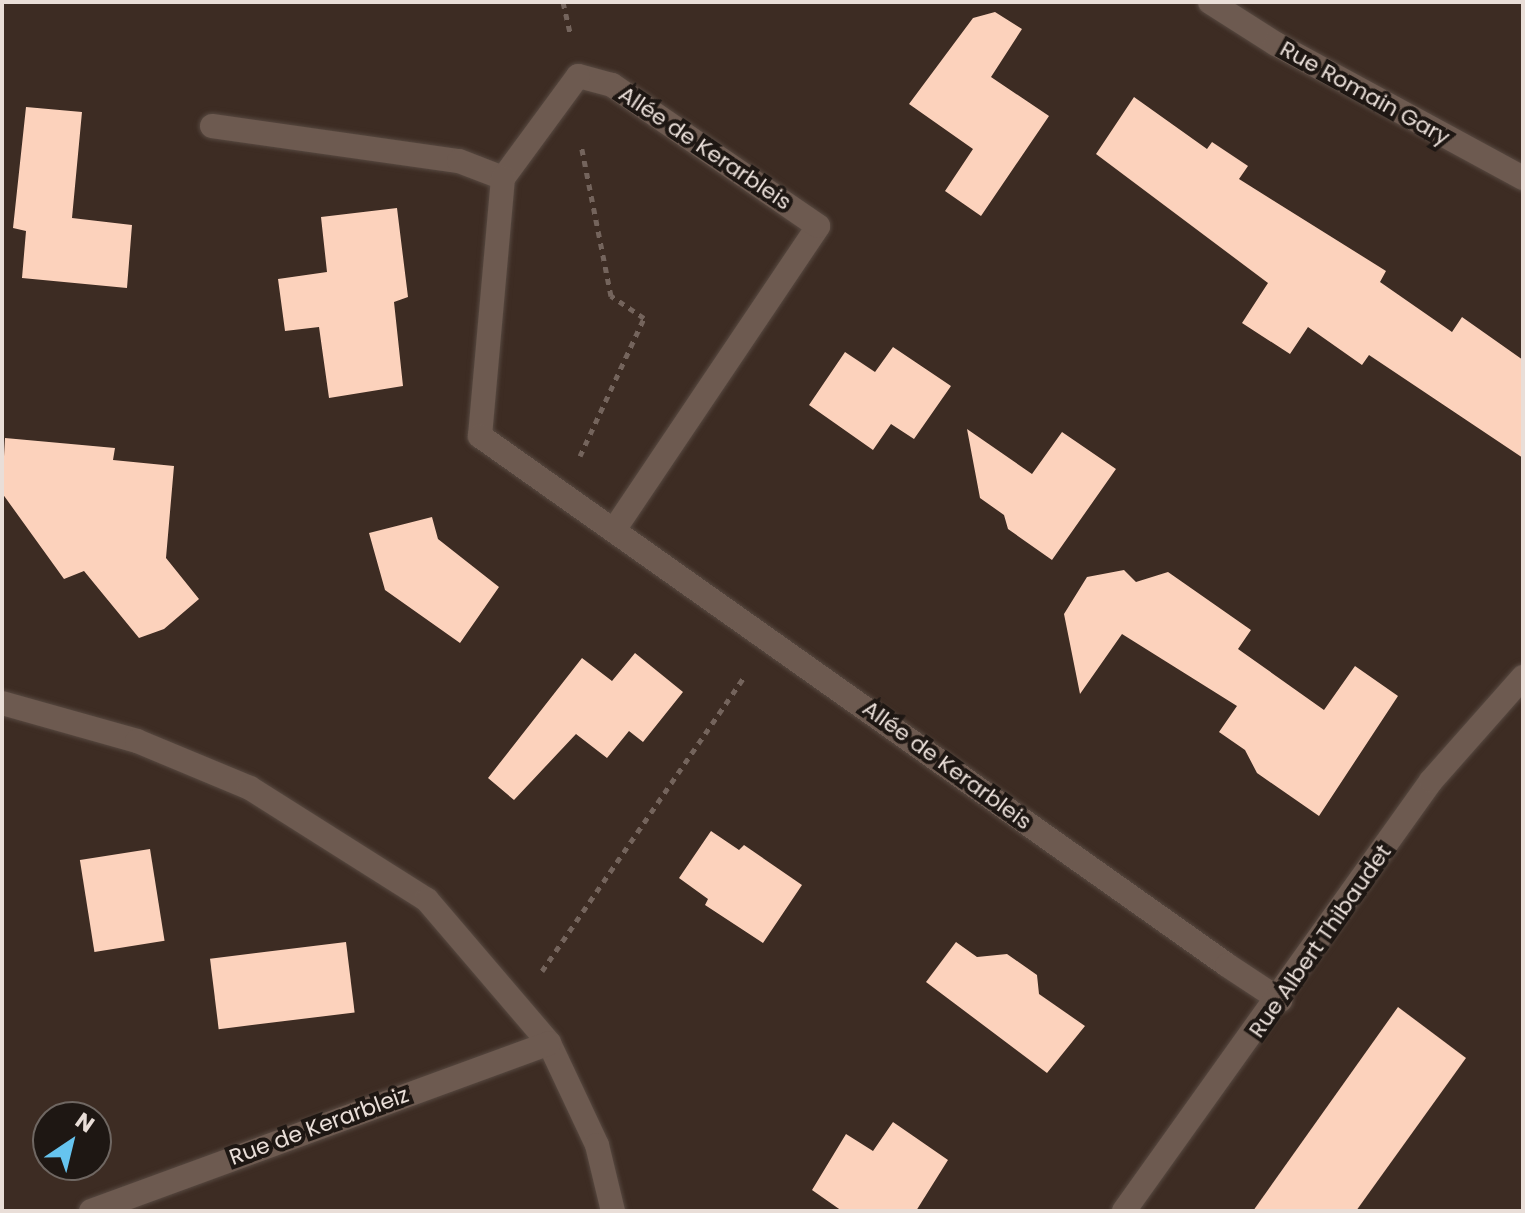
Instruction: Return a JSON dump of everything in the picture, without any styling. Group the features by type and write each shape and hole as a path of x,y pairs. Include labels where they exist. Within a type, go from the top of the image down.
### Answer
{"street":[{"name":"Rue Romain Gary","path":"1210,2 1276,44 1523,178"},
{"path":"212,126 459,161 503,178 578,76"},
{"name":"Allée de Kerarbleis","path":"578,76 612,85 818,226 614,530"},
{"name":"Allée de Kerarbleis","path":"503,178 480,436 1280,1000"},
{"name":"Rue Albert Thibaudet","path":"1124,1211 1280,1000 1431,781 1523,677"},
{"path":"2,703 137,741 250,788 427,900 549,1043 597,1145 613,1211"},
{"name":"Rue de Kerarbleiz","path":"91,1211 549,1043"}],"path":[{"path":"563,2 578,76 581,156 611,296 644,318 578,462"},
{"path":"518,1005 769,638"}],"building":[{"path":"995,12 1022,29 991,77 1049,116 981,216 945,191 973,149 909,104 973,18"},
{"path":"1134,97 1207,149 1212,142 1248,166 1239,179 1386,271 1380,282 1452,332 1462,317 1523,360 1523,458 1369,355 1362,365 1308,327 1290,354 1242,323 1268,283 1096,154"},
{"path":"26,107 82,112 72,218 132,225 127,288 22,278 26,231 13,228"},
{"path":"397,208 408,297 394,302 403,386 329,398 319,327 285,331 278,279 327,272 321,217"},
{"path":"893,347 951,386 914,439 891,424 873,450 809,405 845,352 875,372"},
{"path":"967,429 1032,474 1062,432 1116,469 1052,560 1008,529 1004,515 980,498"},
{"path":"5,438 115,448 113,460 174,466 166,558 199,599 164,629 139,638 84,571 64,579 2,493"},
{"path":"432,517 438,539 499,587 460,643 385,590 369,533"},
{"path":"1124,570 1136,582 1168,572 1251,630 1238,649 1324,710 1355,666 1398,696 1319,816 1257,773 1245,750 1219,732 1237,706 1122,634 1080,694 1064,614 1087,577"},
{"path":"635,653 683,692 643,742 629,731 607,758 576,734 514,800 488,778 582,658 612,681"},
{"path":"711,831 739,850 744,845 802,885 763,943 705,905 708,899 679,878"},
{"path":"150,849 165,941 94,952 80,860"},
{"path":"346,942 355,1012 219,1029 210,959"},
{"path":"956,942 977,957 1007,954 1037,975 1039,994 1085,1026 1047,1073 926,982"},
{"path":"1398,1007 1466,1058 1356,1211 1253,1211"},
{"path":"893,1122 948,1160 916,1211 842,1211 812,1190 846,1134 873,1151"}]}
